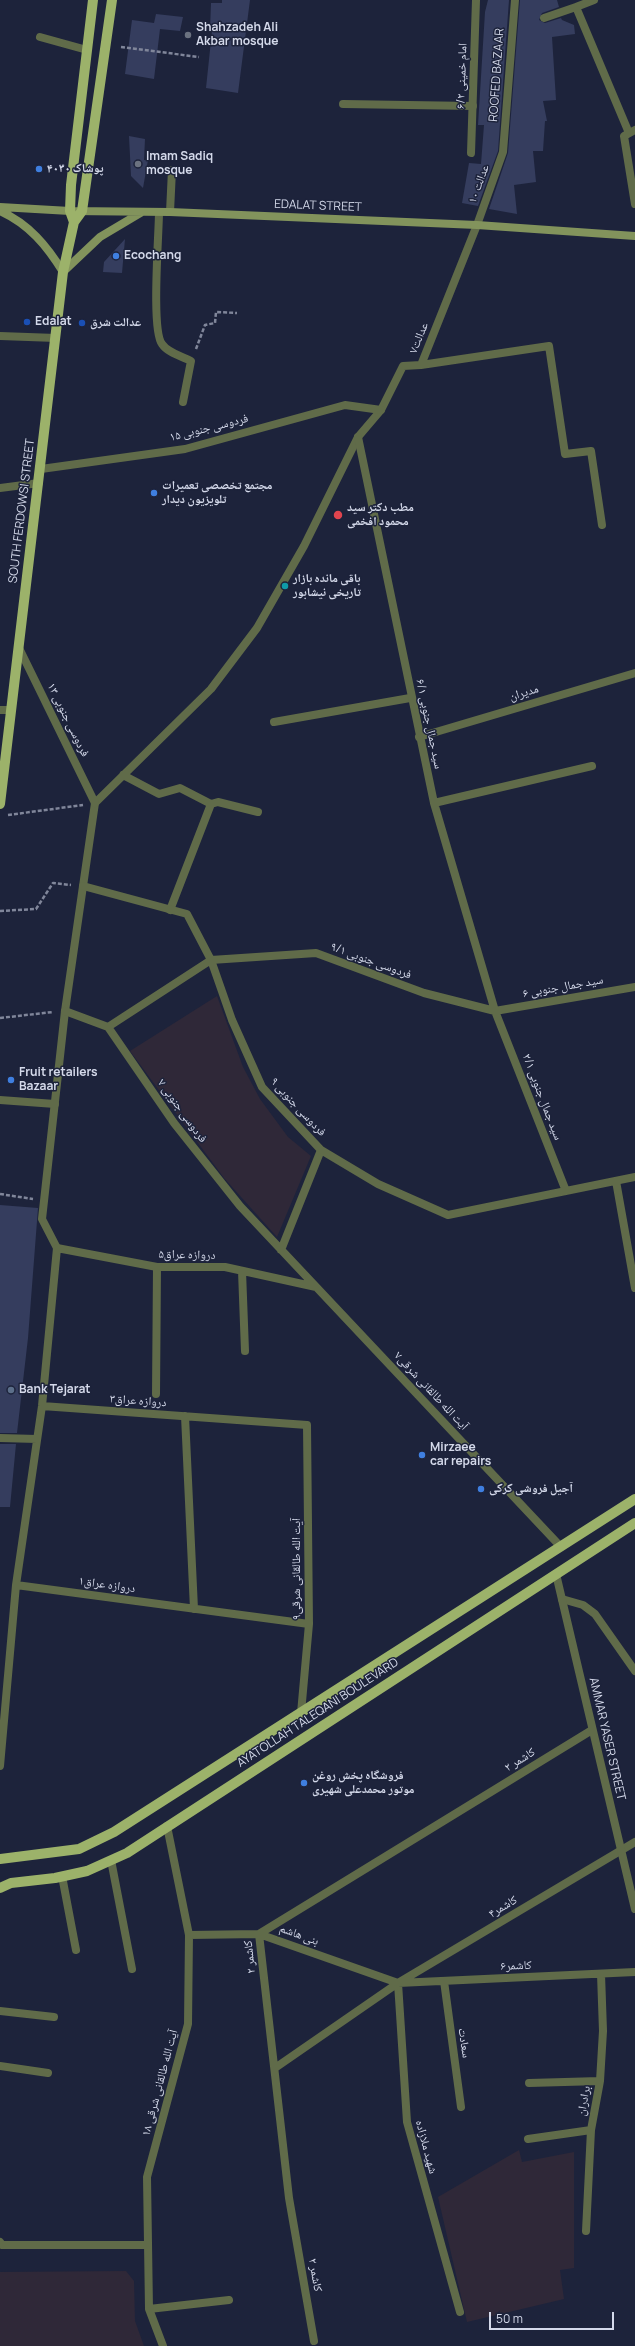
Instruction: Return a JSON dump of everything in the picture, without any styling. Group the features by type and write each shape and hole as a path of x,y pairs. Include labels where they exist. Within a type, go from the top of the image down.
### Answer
{"main road":[{"path":"74,222 70,211 93,0"},
{"name":"SOUTH FERDOWSI STREET","path":"0,804 64,272 74,222 82,211 112,0"},
{"name":"EDALAT STREET","path":"0,206 70,211 144,211 477,225 635,236"},
{"path":"0,211 32,231 50,250 64,272 100,237 144,211"},
{"name":"AYATOLLAH TALEQANI BOULEVARD","path":"0,1859 79,1849 114,1832 635,1499"},
{"name":"AYATOLLAH TALEQANI BOULEVARD","path":"0,1888 10,1883 87,1871 127,1853 635,1523"}],"street":[{"name":"امام خمینی ۶/۲","path":"472,153 476,0"},
{"name":"ROOFED BAZAAR","path":"503,152 515,0"},
{"path":"544,18 594,0"},
{"path":"576,7 632,132 624,136 635,204"},
{"path":"40,37 87,50"},
{"path":"343,104 473,106"},
{"name":"عدالت ۱۰","path":"477,225 503,152"},
{"path":"170,212 172,170"},
{"path":"159,212 157,321 161,343 170,351 191,361 183,402"},
{"name":"عدالت۷","path":"95,803 210,689 257,628 304,546 358,437 381,410 403,366 421,365 477,225"},
{"path":"0,336 56,338"},
{"path":"421,365 549,346 565,454 590,451 602,525"},
{"name":"فردوسی جنوبی ۱۵","path":"41,469 184,449 345,405 381,410"},
{"name":"سید جمال جنوبی ۶/۱","path":"358,437 410,698 434,803 495,1011"},
{"path":"0,488 39,483"},
{"name":"فردوسی جنوبی ۱۳","path":"19,648 95,803"},
{"name":"مدیران","path":"419,737 635,673"},
{"path":"274,722 410,698"},
{"path":"0,710 12,710"},
{"path":"434,803 592,766"},
{"path":"123,775 159,794 180,788 211,804 218,802 258,812"},
{"path":"0,1766 16,1585 42,1406 57,1248 42,1219 65,1011 95,803"},
{"path":"170,910 211,804"},
{"name":"فردوسی جنوبی ۹","path":"83,886 187,914 211,960 232,1020 262,1087 321,1150 378,1184 448,1215 635,1177"},
{"name":"فردوسی جنوبی ۹/۱","path":"211,960 316,953 424,993 495,1011"},
{"path":"65,1011 108,1027 211,960"},
{"name":"سید جمال جنوبی ۶","path":"495,1011 635,986"},
{"name":"سید جمال جنوبی ۲/۱","path":"495,1011 566,1191"},
{"name":"فردوسی جنوبی ۷","path":"108,1027 174,1123 240,1206 316,1287"},
{"path":"0,1100 55,1104"},
{"path":"281,1250 321,1150"},
{"path":"616,1181 635,1288"},
{"name":"دروازه عراق۵","path":"57,1248 157,1267 225,1267 316,1287"},
{"path":"156,1394 157,1267"},
{"path":"242,1271 245,1351"},
{"name":"آیت الله طالقانی شرقی۷","path":"316,1287 562,1547"},
{"name":"دروازه عراق۳","path":"42,1406 307,1425"},
{"path":"185,1416 194,1609"},
{"name":"آیت الله طالقانی شرقی۹","path":"301,1713 309,1624 307,1425"},
{"path":"0,1438 37,1439"},
{"name":"AMMAR YASER STREET","path":"556,1574 635,1909"},
{"name":"دروازه عراق۱","path":"16,1585 309,1624"},
{"path":"562,1599 583,1605 595,1614 635,1671"},
{"name":"کاشمر ۲","path":"314,2341 289,2198 259,1934 592,1730"},
{"name":"آیت الله طالقانی شرقی ۱۸","path":"163,2346 149,2309 147,2177 188,2024 189,1935 167,1826"},
{"name":"کاشمر۴","path":"274,2068 398,1983 635,1842"},
{"path":"111,1860 132,1968"},
{"path":"62,1876 76,1950"},
{"name":"بنی هاشم","path":"189,1935 259,1934 398,1983"},
{"name":"کاشمر۶","path":"398,1983 635,1972"},
{"name":"برادران","path":"586,2231 591,2130 600,2081 603,2031 601,1974"},
{"name":"سعادت","path":"444,1981 461,2107"},
{"name":"شهید ملازاده","path":"398,1983 406,2122 460,2312"},
{"path":"0,2010 54,2017"},
{"path":"0,2066 48,2073"},
{"path":"529,2083 600,2081"},
{"path":"528,2139 591,2130"},
{"path":"1,2244 148,2245"},
{"path":"149,2309 229,2300"}],"path":[{"path":"122,47 199,57"},
{"path":"191,361 205,325 215,323 216,312 237,313"},
{"path":"0,816 95,803"},
{"path":"0,910 36,909 53,883 83,886"},
{"path":"0,1018 65,1011"},
{"path":"0,1194 44,1200"}],"shaded area":[{"path":"217,996 243,1067 260,1099 288,1137 311,1156 277,1237 224,1178 130,1051"},
{"path":"519,2150 522,2162 574,2152 574,2268 560,2270 564,2299 467,2322 438,2197"},
{"path":"126,2271 134,2281 135,2321 144,2346 0,2346 0,2272"}],"building":[{"path":"222,0 250,0 238,93 206,88 212,31 210,31 211,3 222,3"},
{"path":"488,0 509,0 498,151 478,206 462,203 469,163 481,164 484,125 478,125 485,12"},
{"path":"520,0 557,0 559,7 542,13 539,20 545,23 561,18 562,20 574,25 575,34 552,37 556,100 543,101 547,121 545,121 543,151 533,151 536,182 514,185 517,214 489,209 508,153"},
{"path":"156,14 183,17 180,31 160,29 154,79 125,74 132,20 154,23"},
{"name":"Imam Sadiq mosque","path":"129,136 145,139 144,160 148,160 143,188 131,176"},
{"name":"Ecochang","path":"125,239 122,273 103,272 104,262"},
{"path":"0,1205 38,1208 28,1338 17,1433 0,1433"},
{"path":"0,1444 16,1444 10,1507 0,1507"}],"place":[{"name":"Shahzadeh Ali Akbar mosque","path":"188,35"},
{"name":"Imam Sadiq mosque","path":"138,164"},
{"name":"پوشاک ۴۰۳۰","path":"39,169"},
{"name":"Ecochang","path":"116,256"},
{"name":"Edalat","path":"27,322"},
{"name":"عدالت شرق","path":"82,323"},
{"name":"مجتمع تخصصی تعمیرات تلویزیون دیدار","path":"154,493"},
{"name":"مطب دکتر سید محمود افخمی","path":"338,515"},
{"name":"باقی مانده بازار تاریخی نیشابور","path":"285,586"},
{"name":"Fruit retailers Bazaar","path":"11,1080"},
{"name":"Bank Tejarat","path":"11,1390"},
{"name":"Mirzaee car repairs","path":"422,1455"},
{"name":"آجیل فروشی گرگی","path":"481,1489"},
{"name":"فروشگاه پخش روغن موتور محمدعلی شهیری","path":"304,1783"}]}
